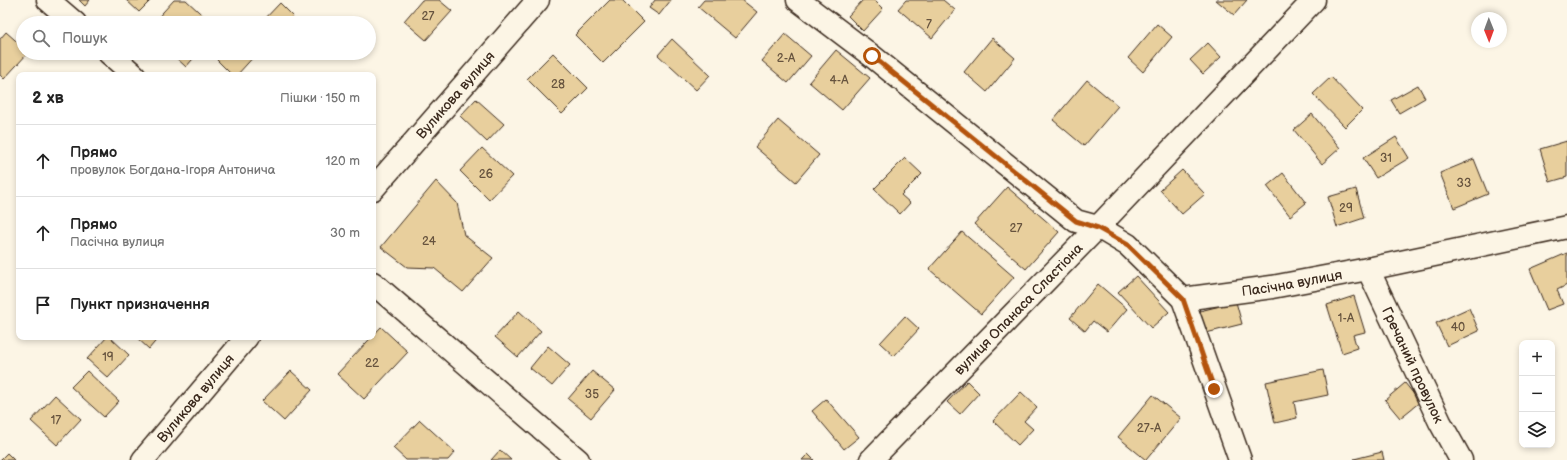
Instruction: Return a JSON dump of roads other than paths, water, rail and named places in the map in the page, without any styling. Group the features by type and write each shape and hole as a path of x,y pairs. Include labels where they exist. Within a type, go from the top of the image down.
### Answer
{"street":[{"path":"48,0 67,16"},
{"name":"Вуликова вулиця","path":"376,186 538,0"},
{"path":"798,0 872,56 1076,221 1098,228 1128,245 1183,299 1240,460"},
{"name":"вулиця Опанаса Сластіона","path":"871,460 1098,228 1314,0"},
{"path":"117,60 131,72"},
{"name":"Пасічна вулиця","path":"1183,299 1272,287 1368,270 1567,227"},
{"name":"Гречаний провулок","path":"1368,270 1440,422 1461,460"},
{"path":"376,286 578,460"},
{"name":"Вуликова вулиця","path":"143,460 244,340"}]}
